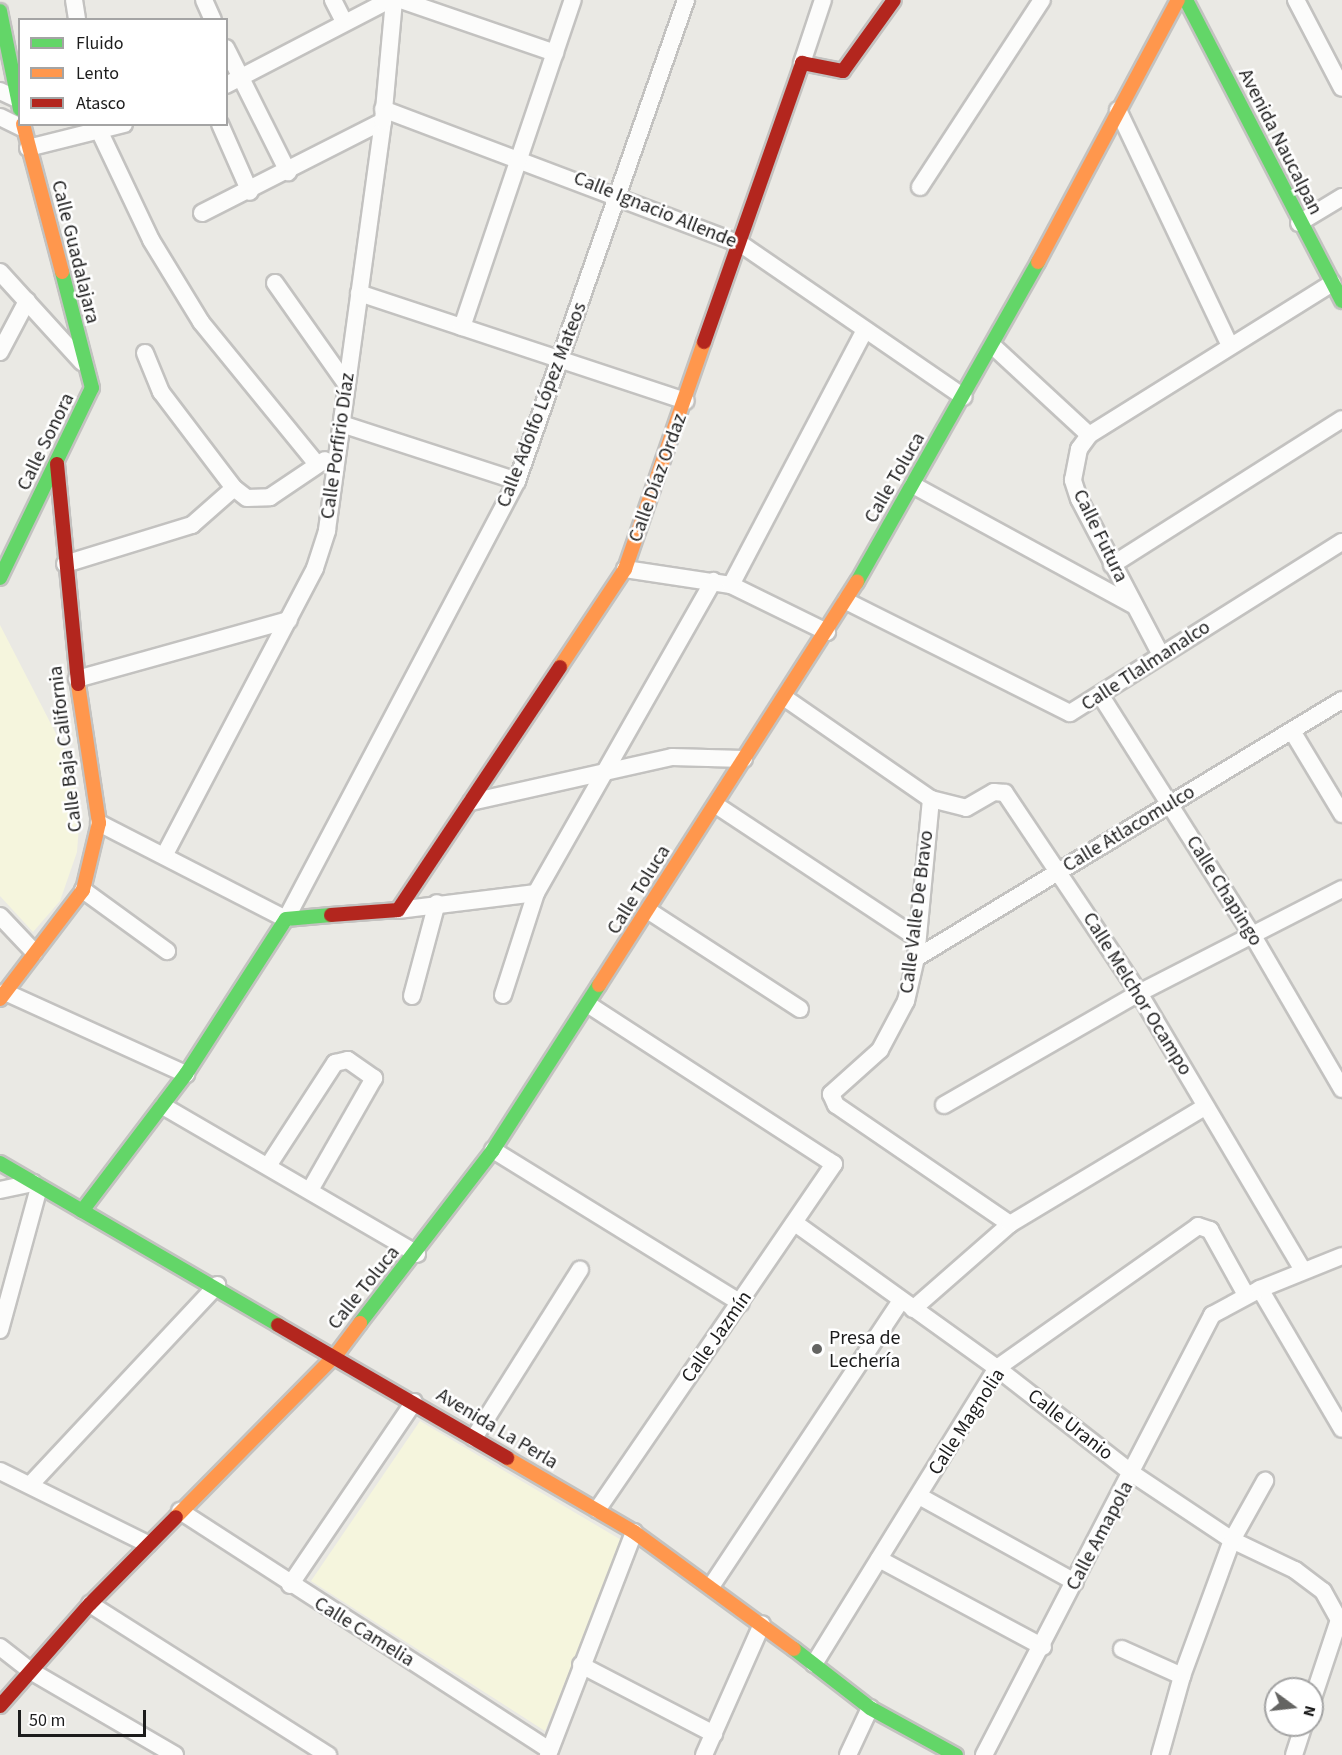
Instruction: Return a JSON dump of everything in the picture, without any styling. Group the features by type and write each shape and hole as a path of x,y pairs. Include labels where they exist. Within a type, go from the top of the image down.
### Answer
{"main road":[{"path":"802,63 843,71 894,0"},
{"name":"Calle Toluca","path":"0,1706 29,1670 90,1604 336,1355 417,1254 493,1150 589,1005 846,601 993,346 1178,0"},
{"name":"Avenida Naucalpan","path":"1186,0 1299,223 1342,301"},
{"path":"0,11 18,99"},
{"name":"Calle Díaz Ordaz","path":"398,910 625,569 741,244 802,63"},
{"name":"Calle Guadalajara","path":"23,126 82,362 92,388"},
{"name":"Calle Sonora","path":"0,578 92,388"},
{"name":"Calle Baja California","path":"2,996 83,890 99,824 77,679 57,464"},
{"path":"286,919 398,910"},
{"name":"Calle Adolfo López Mateos","path":"82,1211 186,1074 286,919"},
{"name":"Avenida La Perla","path":"0,1163 217,1285 634,1532 712,1585 870,1708 956,1755"}],"street":[{"path":"74,0 77,18"},
{"path":"204,0 212,18"},
{"path":"333,0 344,22"},
{"path":"234,82 389,0"},
{"name":"Calle Porfirio Díaz","path":"164,856 315,568 327,530 383,115 394,0"},
{"path":"401,0 555,53"},
{"path":"462,327 518,156 573,0"},
{"name":"Calle Adolfo López Mateos","path":"286,919 517,481 620,194 686,0"},
{"name":"Calle Díaz Ordaz","path":"802,63 823,0"},
{"path":"920,187 1042,0"},
{"path":"1296,0 1342,88"},
{"path":"228,56 234,82 288,172"},
{"path":"0,91 18,103"},
{"path":"1118,110 1229,344"},
{"path":"202,213 288,172 383,115"},
{"name":"Calle Ignacio Allende","path":"383,115 518,156 620,194 741,244 964,397"},
{"path":"0,117 18,124"},
{"path":"221,126 250,192"},
{"path":"28,148 96,128 151,240 201,322 316,464"},
{"path":"1299,223 1342,197"},
{"path":"0,272 82,362"},
{"path":"275,283 347,386"},
{"path":"993,346 1089,435 1229,344 1332,283"},
{"path":"359,293 686,401"},
{"path":"0,352 27,301"},
{"path":"731,585 865,330"},
{"path":"145,353 161,392 234,488 247,498 270,497 316,464 337,456"},
{"path":"1112,565 1342,418"},
{"path":"342,424 517,481"},
{"name":"Calle Futura","path":"1089,435 1073,464 1073,480 1112,565 1161,655"},
{"path":"913,485 1134,606"},
{"path":"65,564 192,525 234,488"},
{"name":"Calle Tlalmanalco","path":"846,601 1057,710 1070,713 1101,696 1161,655 1342,542"},
{"path":"625,569 731,585 827,632"},
{"path":"503,995 536,893 608,771 713,581"},
{"path":"77,679 289,620"},
{"name":"Calle Chapingo","path":"1101,696 1337,1067 1342,1089"},
{"path":"785,698 932,799"},
{"name":"Calle Atlacomulco","path":"916,958 1342,700"},
{"path":"1292,730 1342,814"},
{"path":"471,802 672,757 744,759"},
{"name":"Calle Melchor Ocampo","path":"932,799 966,808 1000,790 1059,872 1139,993 1303,1269"},
{"name":"Calle Valle De Bravo","path":"932,799 916,958 895,1030 865,1067 840,1082 831,1094 833,1101 1010,1224"},
{"path":"716,805 917,938"},
{"path":"99,824 286,919"},
{"path":"944,1105 1139,993 1342,889"},
{"path":"83,890 167,951"},
{"path":"398,910 437,903 536,893"},
{"path":"412,996 437,903"},
{"path":"649,911 800,1009"},
{"path":"0,916 34,952"},
{"path":"2,996 186,1074"},
{"name":"Calle Jazmín","path":"589,1005 834,1164 597,1510"},
{"path":"268,1167 335,1063 348,1060 374,1078 310,1190"},
{"path":"163,1106 417,1254"},
{"path":"712,1585 907,1304 1010,1224 1205,1107"},
{"path":"493,1150 741,1302"},
{"path":"0,1190 36,1185 0,1330"},
{"name":"Calle Uranio","path":"795,1223 997,1368 1133,1474 1232,1540 1304,1577 1323,1591 1340,1620"},
{"name":"Calle Magnolia","path":"814,1664 997,1368 1198,1226 1210,1230 1253,1292"},
{"path":"1342,1256 1303,1269 1253,1292 1342,1427"},
{"path":"474,1438 580,1270"},
{"path":"30,1485 217,1285"},
{"name":"Calle Amapola","path":"984,1755 1133,1474 1212,1315 1253,1292"},
{"path":"290,1585 414,1402"},
{"path":"0,1471 148,1544"},
{"path":"1160,1755 1182,1676 1232,1540 1265,1481"},
{"path":"919,1496 1075,1582"},
{"name":"Calle Camelia","path":"180,1511 290,1585 549,1752"},
{"path":"549,1752 634,1532"},
{"path":"879,1559 1043,1647"},
{"path":"90,1604 328,1755"},
{"path":"1320,1677 1340,1620"},
{"path":"705,1755 762,1624"},
{"path":"0,1647 29,1670 175,1755"},
{"path":"1122,1649 1182,1676"},
{"path":"582,1665 714,1734"},
{"path":"848,1755 870,1708"},
{"path":"1294,1755 1300,1737"}],"shaded area":[{"path":"0,625 69,759 80,812 77,852 60,901 33,932 0,896"},
{"path":"420,1421 623,1541 545,1731 311,1581"}],"traffic: fast":[{"path":"1186,0 1342,301"},
{"path":"0,11 18,99"},
{"path":"857,582 1038,262"},
{"path":"0,578 92,388 62,272"},
{"path":"82,1211 186,1074 286,919 331,915"},
{"path":"360,1323 493,1150 599,985"},
{"path":"0,1163 278,1325"},
{"path":"794,1649 870,1708 956,1755"}],"traffic: slow":[{"path":"1038,262 1178,0"},
{"path":"24,126 62,272"},
{"path":"560,667 625,569 704,342"},
{"path":"599,985 857,582"},
{"path":"0,999 83,890 99,823 78,684"},
{"path":"176,1517 336,1355 360,1323"},
{"path":"507,1458 634,1532 794,1649"}],"traffic: jam":[{"path":"704,342 802,63 843,71 894,0"},
{"path":"57,464 78,684"},
{"path":"331,915 398,910 560,667"},
{"path":"278,1325 507,1458"},
{"path":"0,1706 90,1604 176,1517"}],"place":[{"name":"Presa de Lechería","path":"817,1349"}]}
